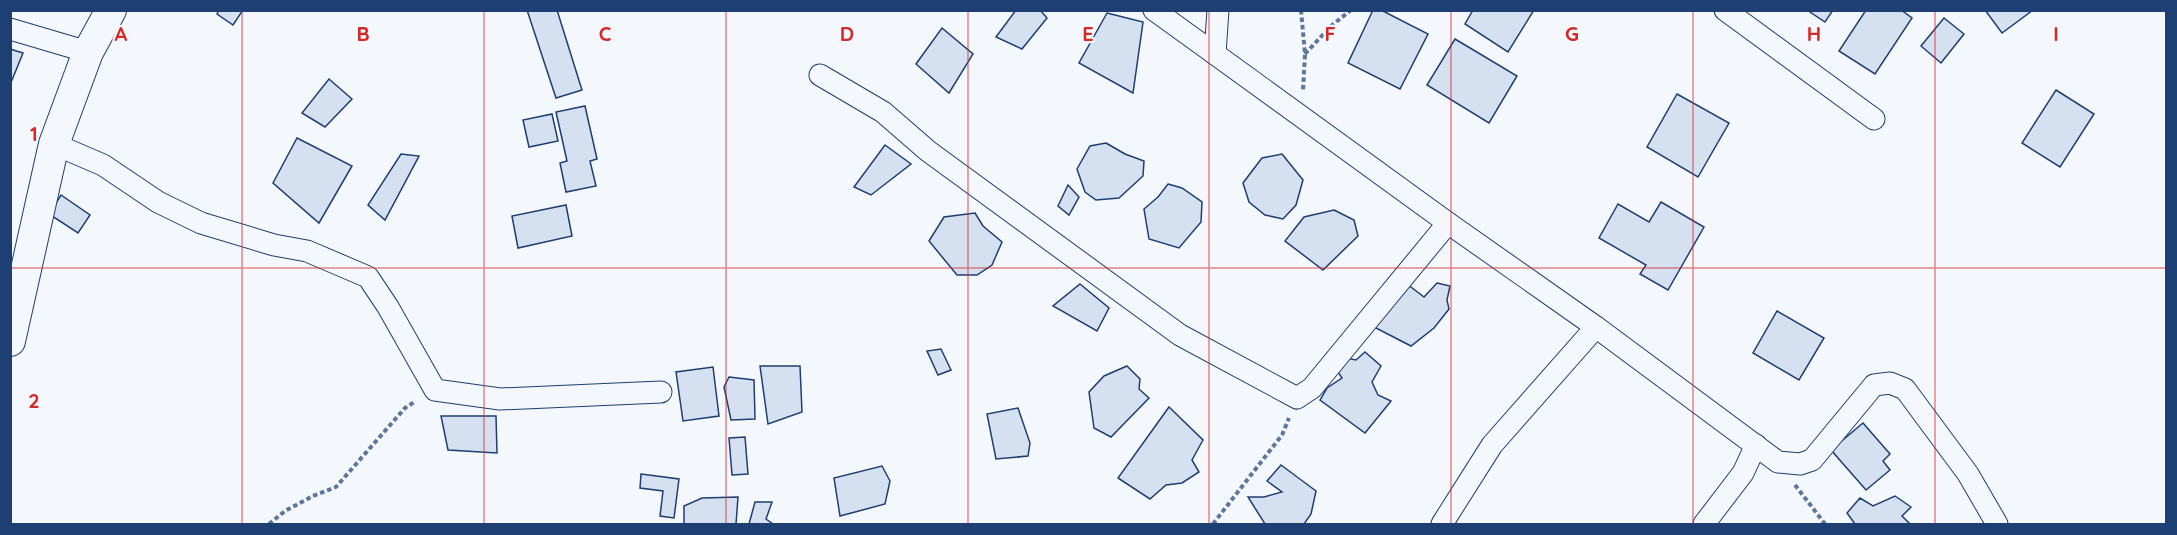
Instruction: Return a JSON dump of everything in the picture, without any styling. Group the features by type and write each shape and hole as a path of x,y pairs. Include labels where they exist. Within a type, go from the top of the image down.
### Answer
{"street":[{"path":"10,341 54,144 88,52 111,10"},
{"path":"1215,54 1218,10"},
{"path":"1725,10 1875,119"},
{"path":"1163,12 1215,54 1596,327 1778,462 1800,464 1812,460 1874,385 1890,382 1905,389 1968,474 1997,525"},
{"path":"10,29 88,52"},
{"path":"820,75 883,112 928,151 1180,334 1296,398 1312,388 1448,223"},
{"path":"54,144 103,165 158,202 201,223 274,245 307,251 368,277 388,307 435,390 500,399 660,392"},
{"path":"1442,525 1492,445 1596,327"},
{"path":"1704,525 1743,473 1756,445"}],"path":[{"path":"1301,10 1305,54 1301,116"},
{"path":"1305,54 1331,26 1351,10"},
{"path":"269,525 285,511 336,487 405,408 435,390"},
{"path":"1213,525 1282,435 1296,398"},
{"path":"1778,462 1825,525"}],"building":[{"path":"219,10 243,10 233,25 217,14"},
{"path":"527,10 557,10 582,90 556,98"},
{"path":"1016,10 1040,10 1047,18 1022,49 996,37"},
{"path":"1373,10 1381,10 1428,34 1400,89 1348,63"},
{"path":"1473,10 1534,10 1508,52 1465,24"},
{"path":"1807,10 1833,10 1825,22"},
{"path":"1866,10 1901,10 1912,18 1875,74 1839,51"},
{"path":"1985,10 2033,10 2002,33"},
{"path":"1107,13 1143,22 1133,93 1079,63"},
{"path":"1944,18 1964,34 1941,63 1921,46"},
{"path":"942,28 973,54 949,93 916,64"},
{"path":"1455,39 1517,76 1489,123 1427,85"},
{"path":"10,49 23,53 10,85"},
{"path":"329,79 352,99 325,127 302,113"},
{"path":"2056,90 2094,114 2060,167 2022,143"},
{"path":"1677,94 1729,123 1698,177 1647,147"},
{"path":"585,106 597,159 590,161 596,186 566,192 560,163 567,161 556,112"},
{"path":"552,114 558,141 529,147 523,120"},
{"path":"297,138 352,166 319,223 273,183"},
{"path":"1106,143 1125,154 1144,161 1143,176 1119,198 1096,200 1085,192 1077,169 1090,146"},
{"path":"885,145 911,164 871,195 854,187"},
{"path":"401,154 419,156 385,220 368,205"},
{"path":"1282,154 1303,180 1296,205 1283,219 1265,215 1249,202 1243,183 1262,158"},
{"path":"1168,184 1182,188 1202,202 1201,222 1179,248 1149,239 1144,209"},
{"path":"1068,185 1079,197 1069,215 1058,206"},
{"path":"61,195 90,215 78,233 49,214"},
{"path":"1661,202 1704,227 1668,290 1640,274 1646,265 1599,238 1618,204 1649,222"},
{"path":"566,205 572,236 518,248 512,216"},
{"path":"1334,210 1354,220 1358,236 1323,270 1285,241 1304,217"},
{"path":"975,213 983,226 1002,242 992,265 977,275 957,275 929,241 944,217"},
{"path":"1437,283 1450,286 1447,300 1449,309 1434,328 1411,346 1374,327 1407,284 1424,297"},
{"path":"1080,284 1109,308 1097,331 1053,306"},
{"path":"1777,311 1824,338 1799,380 1753,353"},
{"path":"941,349 951,370 938,375 927,351"},
{"path":"1365,352 1381,366 1372,382 1378,395 1391,401 1365,433 1320,400 1327,388 1342,378 1338,372 1346,358 1356,360"},
{"path":"760,366 800,366 802,412 768,424"},
{"path":"1127,366 1140,379 1139,389 1149,398 1111,437 1094,428 1089,392 1104,376"},
{"path":"713,367 719,416 683,421 676,372"},
{"path":"729,377 754,380 755,419 731,420 724,387"},
{"path":"1169,407 1203,440 1192,460 1199,472 1182,483 1166,485 1150,499 1118,478"},
{"path":"1018,408 1030,443 1028,456 996,459 987,414"},
{"path":"441,416 496,416 497,453 448,450"},
{"path":"1863,423 1890,454 1883,461 1890,470 1866,490 1831,450"},
{"path":"745,437 748,474 732,475 729,438"},
{"path":"1281,465 1316,491 1311,514 1304,524 1265,524 1248,497 1264,497 1282,492 1267,481"},
{"path":"882,466 890,481 885,504 840,516 834,478"},
{"path":"641,474 679,479 674,518 660,516 663,491 640,488"},
{"path":"1895,496 1911,507 1902,516 1910,524 1855,524 1847,513 1860,498 1873,506"},
{"path":"738,497 736,524 684,524 684,506 702,498"},
{"path":"755,502 772,502 766,519 773,524 749,524"}]}
